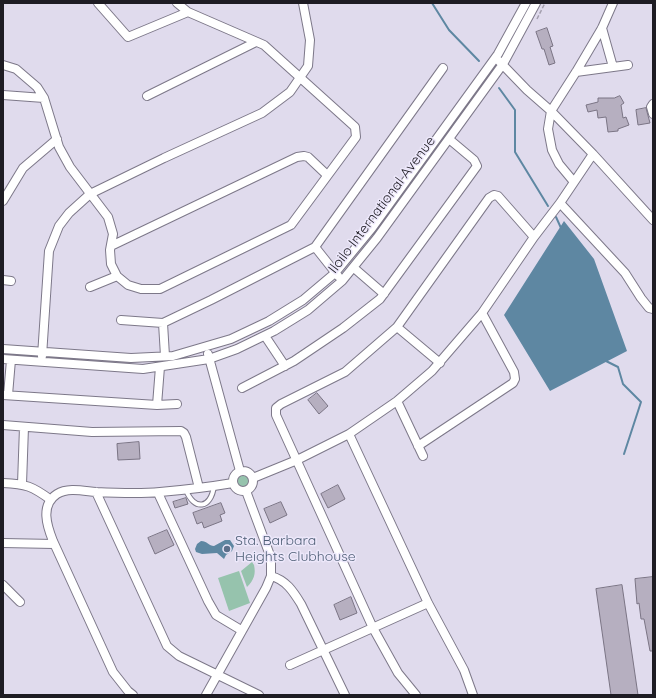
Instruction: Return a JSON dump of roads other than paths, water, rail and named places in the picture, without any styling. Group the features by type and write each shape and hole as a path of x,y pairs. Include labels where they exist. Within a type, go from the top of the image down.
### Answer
{"street":[{"path":"98,3 128,37 188,12"},
{"path":"3,65 16,69 37,87 44,98 59,147 70,167 108,217 114,234 111,246 111,264 117,276 128,285 141,289 160,289 290,225 356,136 355,127 264,45 188,12 177,3"},
{"path":"42,361 49,251 59,226 69,213 90,194 262,113 290,92 308,66 310,40 303,3"},
{"name":"Iloilo International Avenue","path":"3,349 131,358 173,356 232,339 269,321 303,300 335,273 372,228 495,58 526,3"},
{"name":"Iloilo International Avenue","path":"7,360 42,361 143,369 209,359 237,349 265,336 308,310 342,281 354,268 503,64 536,3"},
{"path":"574,182 559,164 552,150 548,129 551,111 602,28 613,3"},
{"path":"602,28 613,67"},
{"path":"147,96 256,42"},
{"path":"495,58 503,64 527,90 551,111 593,154 653,220"},
{"path":"576,72 628,65"},
{"path":"121,320 163,323 315,247 443,68"},
{"path":"3,95 44,98"},
{"path":"653,104 651,106 653,114"},
{"path":"3,201 23,168 57,139"},
{"path":"242,388 285,366 343,328 380,299 477,166 474,160 449,139"},
{"path":"253,478 297,460 349,434 397,401 440,363 482,313 593,154"},
{"path":"111,246 297,157 308,157 327,175"},
{"path":"416,695 398,673 373,628 276,415 276,408 280,404 344,372 397,327 490,198 494,195 498,196 534,237"},
{"path":"560,203 624,273 649,308 653,309"},
{"path":"315,247 342,281"},
{"path":"354,268 384,294"},
{"path":"90,287 117,276"},
{"path":"418,446 513,383 515,379 514,372 482,313"},
{"path":"163,323 165,356"},
{"path":"397,327 440,363"},
{"path":"265,336 285,366"},
{"path":"206,346 240,471"},
{"path":"7,360 6,395 157,405 177,404"},
{"path":"157,405 160,367"},
{"path":"397,401 423,456"},
{"path":"3,425 92,432 181,431 186,437 198,488"},
{"path":"22,484 24,427"},
{"path":"349,434 428,603 464,670 473,695"},
{"path":"240,471 250,473 253,478 254,484 246,491 240,492 235,488 233,483 235,474 240,471"},
{"path":"3,483 22,484 37,490 51,500"},
{"path":"133,695 113,672 54,544 47,526 46,512 51,500 57,494 74,490 96,492 158,493 233,483"},
{"path":"206,695 241,630 266,588 271,576 271,558 246,491"},
{"path":"96,492 167,646 179,656 259,695"},
{"path":"158,493 208,601 216,615 241,630"},
{"path":"3,543 54,544"},
{"path":"271,576 289,585 301,604 345,695"},
{"path":"3,584 20,602"},
{"path":"290,665 428,603"}],"lane":[{"path":"186,490 192,500 197,504 202,504 207,503 212,497 214,486"}],"water":[{"path":"564,221 594,259 627,351 550,391 504,315"},
{"path":"225,540 230,540 234,546 232,551 226,555 224,559 217,553 202,554 196,552 195,549 197,544 201,541 214,546"}],"waterway":[{"path":"432,3 449,30 479,61"},
{"path":"499,88 515,110 515,152 548,206"},
{"path":"556,217 561,228"},
{"path":"606,361 618,367 623,384 641,402 624,454"}],"place":[{"name":"Sta. Barbara Heights Clubhouse","path":"227,549"}]}
